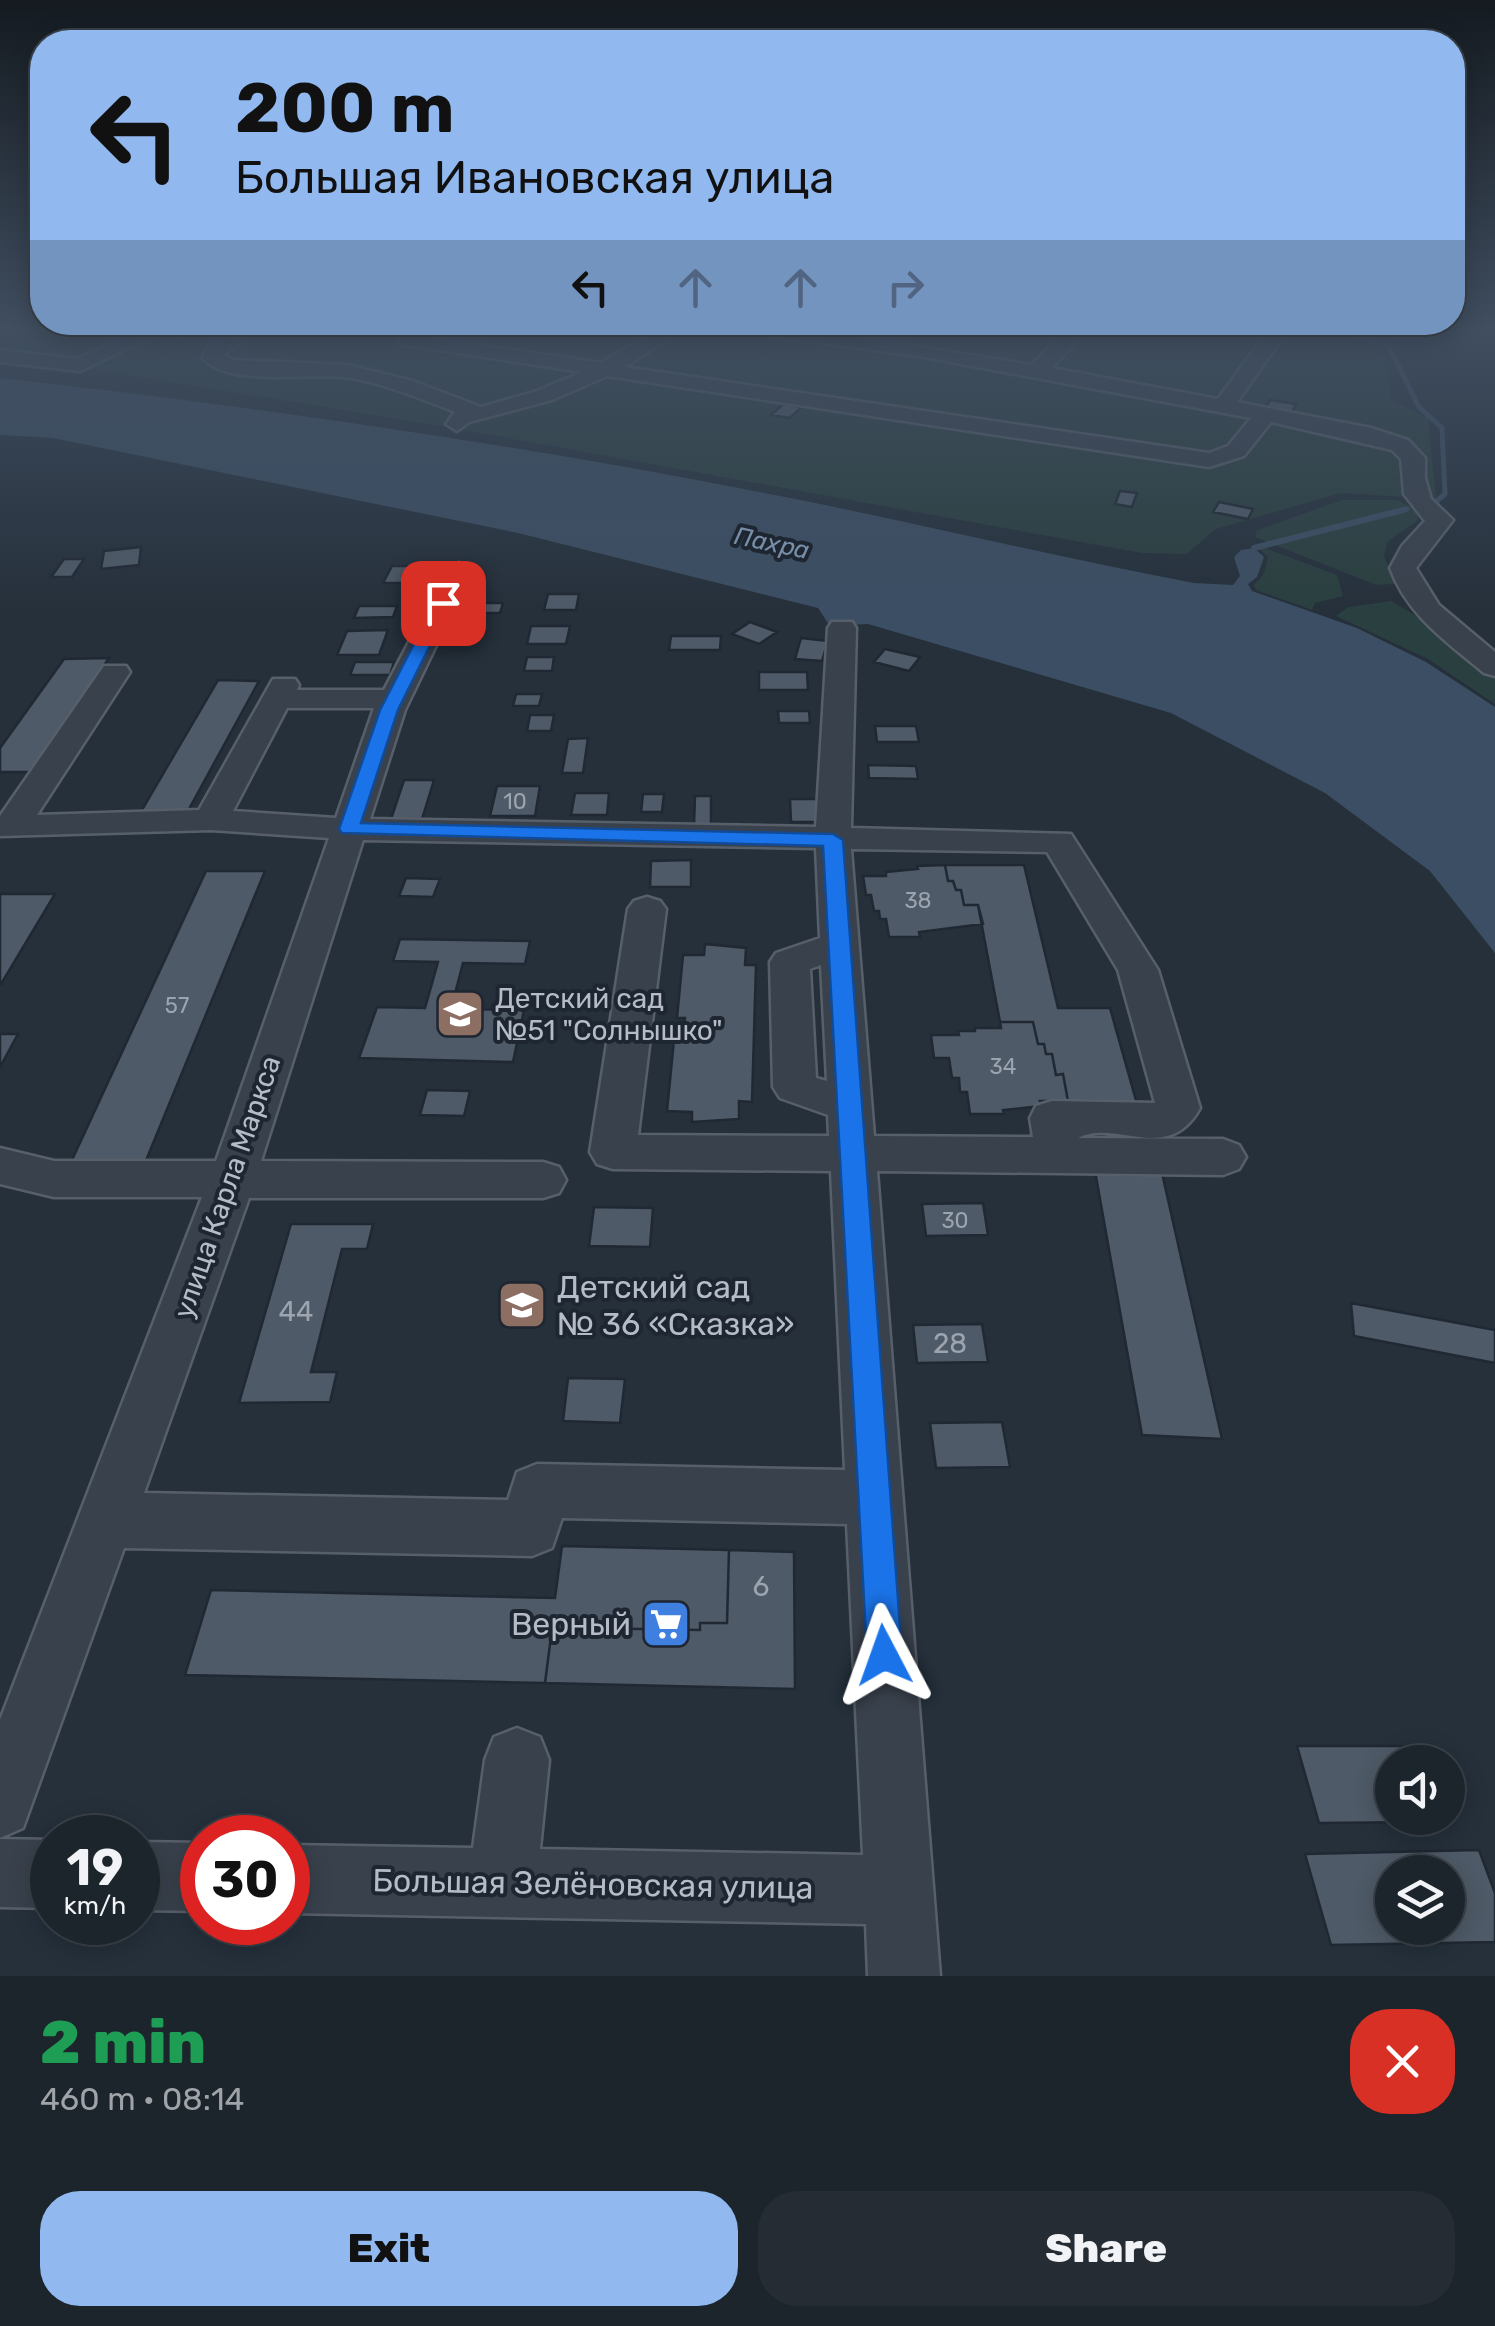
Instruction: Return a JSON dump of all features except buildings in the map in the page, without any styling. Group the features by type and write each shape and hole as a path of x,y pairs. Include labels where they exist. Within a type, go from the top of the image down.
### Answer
{"street":[{"path":"458,422 462,432"},
{"path":"958,422 1210,460 1230,459 1237,454 1259,422"},
{"path":"1306,422 1371,435 1400,445 1413,458 1412,490 1420,506 1440,520 1411,552 1403,568 1406,576 1432,614 1495,667"},
{"name":"улица Карла Маркса","path":"0,1805 232,1180 394,699 459,571"},
{"path":"842,628 833,840 904,1976"},
{"path":"6,826 115,672"},
{"path":"212,820 280,692 394,699"},
{"path":"6,826 212,820 349,829 1058,842 1138,970 1178,1108 1168,1120 1052,1118 1059,1155"},
{"path":"647,909 613,1152 852,1129 1059,1155 1222,1157"},
{"path":"0,1166 54,1178 543,1180"},
{"path":"106,1520 532,1528 537,1492 874,1498"},
{"path":"502,1883 517,1760"},
{"path":"0,1873 30,1874"},
{"name":"Большая Зелёновская улица","path":"310,1879 899,1890"}],"green space":[{"path":"416,422 1428,422 1436,499 1341,493 1216,529 1187,554 1142,553"},
{"path":"1342,500 1397,500 1419,511 1417,521 1388,541 1384,555 1394,584 1376,585 1255,537 1257,530"},
{"path":"1260,549 1337,575 1343,596 1315,603 1312,610 1256,590 1253,585 1262,576 1268,557"},
{"path":"1391,601 1495,661 1495,704 1428,659 1336,616 1348,607"}],"water":[{"name":"Пахра","path":"0,422 344,422 563,456 805,501 1194,583 1233,585 1240,576 1234,557 1241,550 1254,548 1264,557 1257,577 1248,584 1252,591 1357,628 1426,662 1495,707 1495,953 1430,871 1325,793 1171,713 868,624 830,626 818,608 518,533 53,438 0,435"}],"waterway":[{"path":"1431,506 1445,494 1442,428 1436,422"},
{"path":"1393,513 1407,509"},
{"path":"1254,548 1403,510"}],"place":[{"name":"Детский сад №51 \"Солнышко\"","path":"460,1014"},
{"name":"Детский сад № 36 «Сказка»","path":"522,1305"},
{"name":"Верный","path":"666,1624"}],"route":[{"path":"443,603 389,710 349,829 833,840 884,1655"}]}
